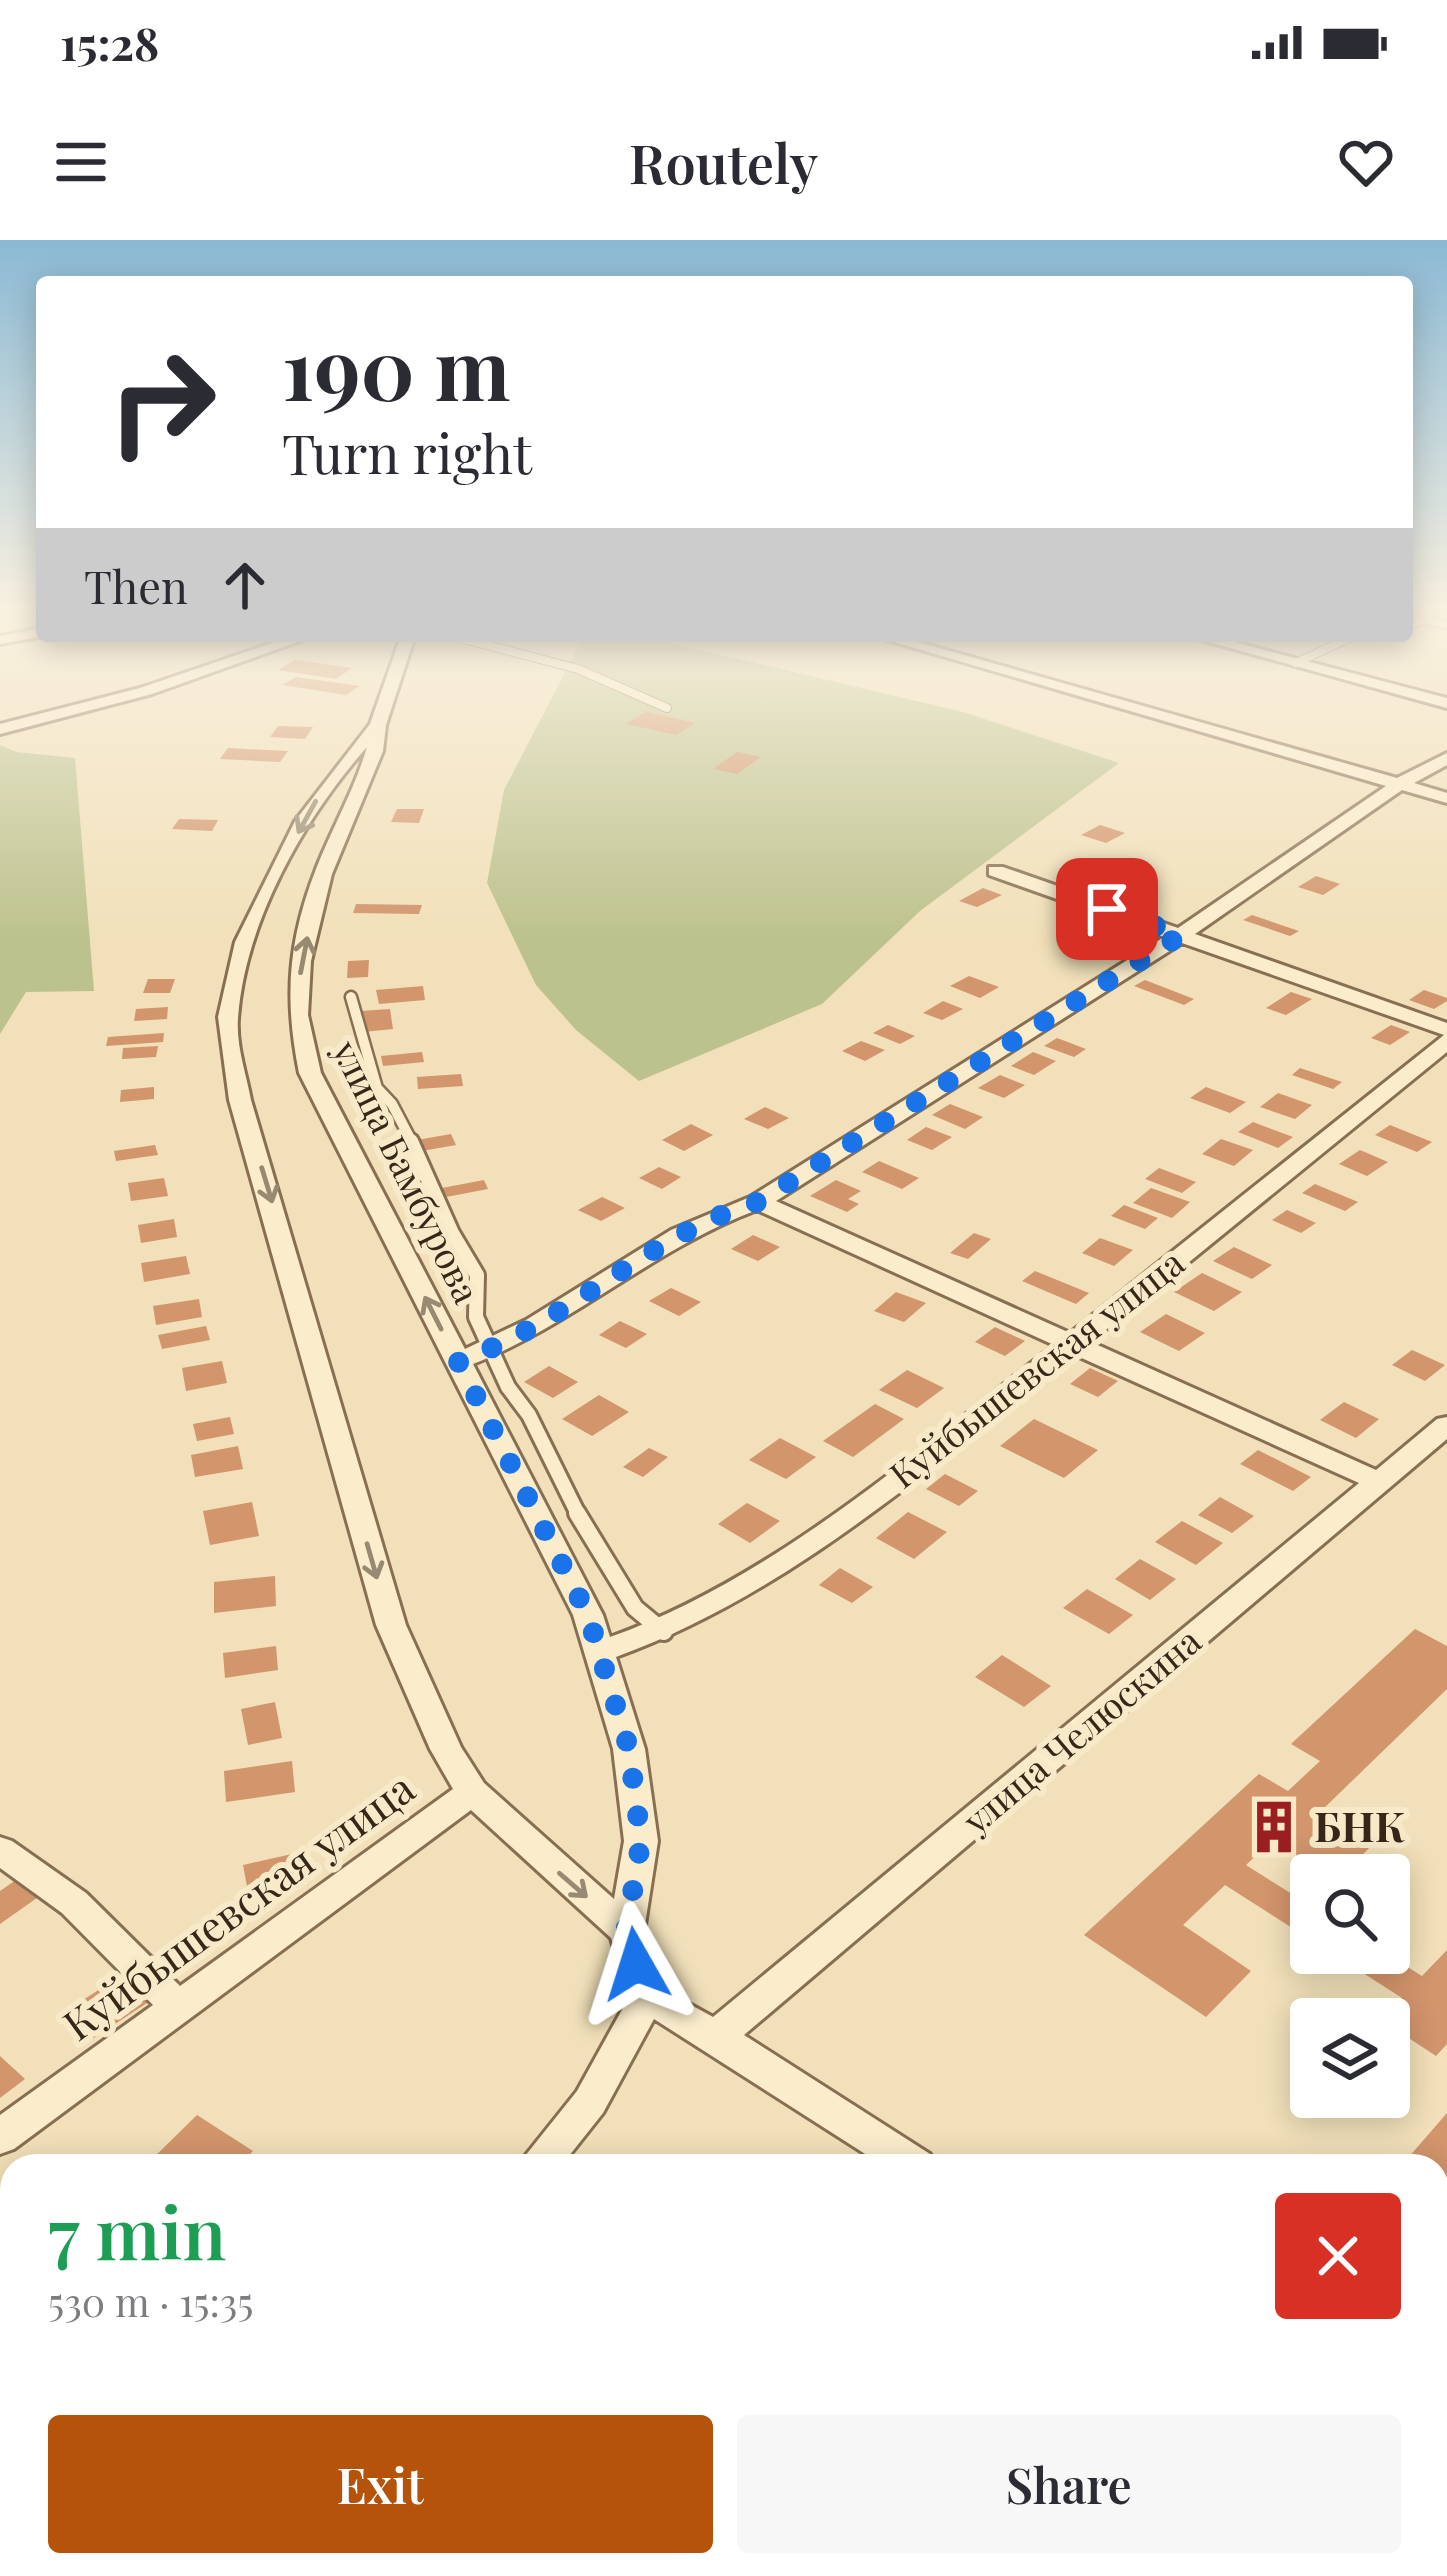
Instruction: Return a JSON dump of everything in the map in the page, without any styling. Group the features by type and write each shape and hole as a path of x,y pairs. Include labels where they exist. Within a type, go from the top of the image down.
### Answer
{"street":[{"path":"0,729 35,720"},
{"name":"улица Бамбурова","path":"380,720 375,751 323,874 301,961 298,1015 310,1072 588,1615 629,1749 641,1841 626,1931"},
{"path":"1176,720 1447,798"},
{"path":"378,725 348,754 322,791 264,895 227,1019 240,1100 391,1625 446,1749 472,1792 626,1931 647,1998 716,2036 898,2154"},
{"path":"458,1361 517,1339 676,1237 723,1212 758,1202 1181,935 1400,784 1447,758"},
{"path":"996,872 1447,1030"},
{"name":"Куйбышевская улица","path":"599,1652 664,1632 759,1581 1078,1342 1447,1041"},
{"path":"758,1202 1078,1342 1380,1482"},
{"name":"улица Челюскина","path":"716,2036 1447,1425"},
{"name":"Куйбышевская улица","path":"0,2137 472,1792"},
{"path":"0,1850 74,1903 178,2007"},
{"path":"547,2154 590,2102 647,1998"}],"lane":[{"path":"351,997 359,1041 377,1088 411,1139 452,1233 477,1275 476,1317 508,1387 529,1415 562,1488 635,1608 664,1632"}],"green space":[{"path":"540,720 988,720 1119,763 920,911 822,1004 639,1081 576,1030 536,985 487,883 504,790"},
{"path":"0,745 16,752 75,758 94,991 26,992 0,1034"}],"building":[{"path":"632,720 696,723 676,735 625,724"},
{"path":"278,726 313,727 305,739 270,737"},
{"path":"228,748 288,751 280,762 220,759"},
{"path":"737,752 761,757 737,774 713,769"},
{"path":"397,809 424,809 419,823 391,822"},
{"path":"179,819 218,820 212,831 172,829"},
{"path":"1100,825 1125,833 1106,843 1081,835"},
{"path":"1316,876 1340,884 1323,895 1298,887"},
{"path":"983,888 1002,895 977,907 959,901"},
{"path":"1139,891 1158,897 1138,909 1118,902"},
{"path":"356,904 422,905 419,914 353,913"},
{"path":"1252,915 1299,931 1290,936 1243,920"},
{"path":"1088,919 1109,926 1084,940 1063,933"},
{"path":"369,960 368,977 347,978 348,961"},
{"path":"969,976 999,987 980,998 950,986"},
{"path":"148,979 175,979 170,993 143,993"},
{"path":"1145,980 1194,999 1184,1005 1134,986"},
{"path":"423,986 425,1000 379,1004 376,990"},
{"path":"1424,990 1447,1001 1434,1009 1409,1000"},
{"path":"1291,992 1312,999 1286,1015 1266,1008"},
{"path":"943,1001 963,1009 942,1020 923,1013"},
{"path":"168,1007 167,1019 134,1021 136,1009"},
{"path":"390,1009 393,1029 363,1032 360,1011"},
{"path":"888,1025 915,1036 900,1044 873,1033"},
{"path":"1391,1025 1410,1032 1390,1045 1371,1038"},
{"path":"164,1033 163,1042 106,1046 108,1037"},
{"path":"1057,1038 1086,1049 1074,1057 1044,1046"},
{"path":"861,1041 885,1050 865,1061 842,1051"},
{"path":"158,1046 156,1057 122,1059 123,1048"},
{"path":"422,1052 424,1062 383,1066 381,1056"},
{"path":"1033,1052 1056,1061 1034,1075 1011,1066"},
{"path":"1300,1068 1342,1082 1333,1089 1292,1075"},
{"path":"461,1074 463,1086 418,1089 417,1077"},
{"path":"1000,1075 1025,1085 1004,1098 978,1088"},
{"path":"154,1087 154,1099 120,1102 121,1090"},
{"path":"1206,1087 1246,1102 1230,1113 1190,1098"},
{"path":"1278,1093 1312,1105 1295,1119 1260,1107"},
{"path":"950,1104 983,1117 965,1129 932,1115"},
{"path":"765,1107 789,1118 768,1129 744,1119"},
{"path":"1253,1122 1293,1137 1278,1148 1238,1132"},
{"path":"691,1124 713,1135 684,1151 662,1140"},
{"path":"1390,1125 1432,1142 1417,1152 1375,1135"},
{"path":"926,1127 952,1137 932,1150 907,1140"},
{"path":"451,1134 456,1145 422,1151 417,1140"},
{"path":"1221,1139 1253,1150 1234,1166 1202,1154"},
{"path":"155,1145 158,1155 116,1161 114,1151"},
{"path":"1360,1150 1388,1162 1367,1176 1339,1164"},
{"path":"879,1161 919,1178 902,1189 862,1172"},
{"path":"659,1167 681,1177 662,1189 639,1178"},
{"path":"1159,1168 1196,1182 1182,1193 1145,1179"},
{"path":"164,1178 168,1196 131,1201 128,1183"},
{"path":"484,1180 488,1189 446,1197 442,1188"},
{"path":"836,1180 861,1191 848,1199 859,1204 847,1212 810,1196"},
{"path":"1315,1184 1358,1202 1345,1211 1302,1193"},
{"path":"1151,1188 1190,1202 1172,1218 1133,1203"},
{"path":"602,1197 625,1208 601,1221 578,1210"},
{"path":"1124,1205 1158,1218 1145,1229 1111,1216"},
{"path":"1287,1210 1316,1223 1301,1233 1272,1220"},
{"path":"174,1219 177,1237 141,1243 138,1225"},
{"path":"974,1233 991,1239 968,1259 950,1253"},
{"path":"753,1235 780,1247 758,1261 731,1249"},
{"path":"1100,1238 1133,1250 1114,1266 1082,1253"},
{"path":"1234,1247 1272,1265 1252,1279 1213,1261"},
{"path":"186,1256 190,1274 144,1282 141,1263"},
{"path":"1035,1271 1089,1293 1076,1304 1022,1281"},
{"path":"1202,1273 1242,1292 1214,1311 1174,1292"},
{"path":"671,1288 701,1302 679,1316 649,1301"},
{"path":"896,1292 926,1303 904,1322 874,1311"},
{"path":"199,1299 202,1317 156,1325 153,1306"},
{"path":"1166,1314 1205,1333 1179,1351 1140,1332"},
{"path":"620,1321 647,1334 626,1348 599,1335"},
{"path":"206,1326 210,1340 162,1349 158,1335"},
{"path":"995,1327 1025,1341 1005,1356 975,1342"},
{"path":"1412,1350 1445,1365 1425,1381 1392,1365"},
{"path":"222,1361 227,1383 186,1391 182,1368"},
{"path":"549,1366 578,1382 553,1398 524,1382"},
{"path":"1090,1368 1118,1381 1098,1397 1070,1384"},
{"path":"907,1370 944,1388 917,1408 879,1390"},
{"path":"599,1395 629,1412 592,1436 562,1419"},
{"path":"1344,1402 1379,1419 1356,1438 1320,1420"},
{"path":"875,1404 904,1419 853,1457 823,1441"},
{"path":"230,1417 234,1434 197,1441 193,1424"},
{"path":"1034,1419 1098,1450 1064,1478 1000,1446"},
{"path":"780,1438 816,1457 786,1479 749,1460"},
{"path":"238,1446 243,1469 195,1477 191,1455"},
{"path":"649,1448 668,1457 643,1477 623,1467"},
{"path":"1258,1450 1311,1477 1293,1491 1240,1464"},
{"path":"945,1474 978,1491 959,1506 926,1489"},
{"path":"1220,1497 1254,1516 1232,1533 1198,1515"},
{"path":"252,1502 259,1536 210,1545 203,1511"},
{"path":"747,1503 780,1521 750,1543 718,1524"},
{"path":"908,1512 947,1532 914,1559 876,1538"},
{"path":"1182,1521 1223,1543 1196,1565 1155,1542"},
{"path":"1140,1559 1176,1579 1150,1600 1115,1579"},
{"path":"840,1568 873,1587 852,1603 819,1585"},
{"path":"275,1576 276,1606 214,1613 214,1582"},
{"path":"1087,1589 1133,1615 1109,1634 1063,1608"},
{"name":"БНК","path":"1415,1629 1447,1646 1447,1689 1321,1811 1374,1843 1363,1854 1290,1854 1270,1842 1246,1865 1290,1893 1290,1927 1225,1885 1183,1925 1251,1971 1206,2017 1084,1935 1259,1774 1288,1791 1320,1761 1291,1744"},
{"path":"276,1646 278,1670 225,1678 223,1653"},
{"path":"1002,1655 1051,1686 1024,1707 975,1677"},
{"path":"275,1702 282,1738 248,1745 241,1709"},
{"path":"292,1761 295,1792 226,1802 224,1771"},
{"path":"292,1854 299,1886 249,1897 243,1865"},
{"path":"23,1875 44,1893 0,1924 0,1891"},
{"name":"БНК","path":"1447,1950 1447,2044 1436,2056 1410,2039 1410,1998 1402,1998 1365,1974 1410,1974 1410,1969 1422,1976"},
{"path":"125,1973 150,2001 83,2045 58,2016"},
{"path":"0,2056 25,2079 0,2098"},
{"path":"1447,2113 1447,2154 1411,2154"},
{"path":"197,2115 253,2151 250,2154 157,2154"}],"place":[{"name":"БНК","path":"1274,1827"}],"route":[{"path":"636,1964 626,1931 641,1841 629,1749 588,1615 458,1361 517,1339 676,1237 723,1212 758,1202 1181,935 1107,909"}]}
